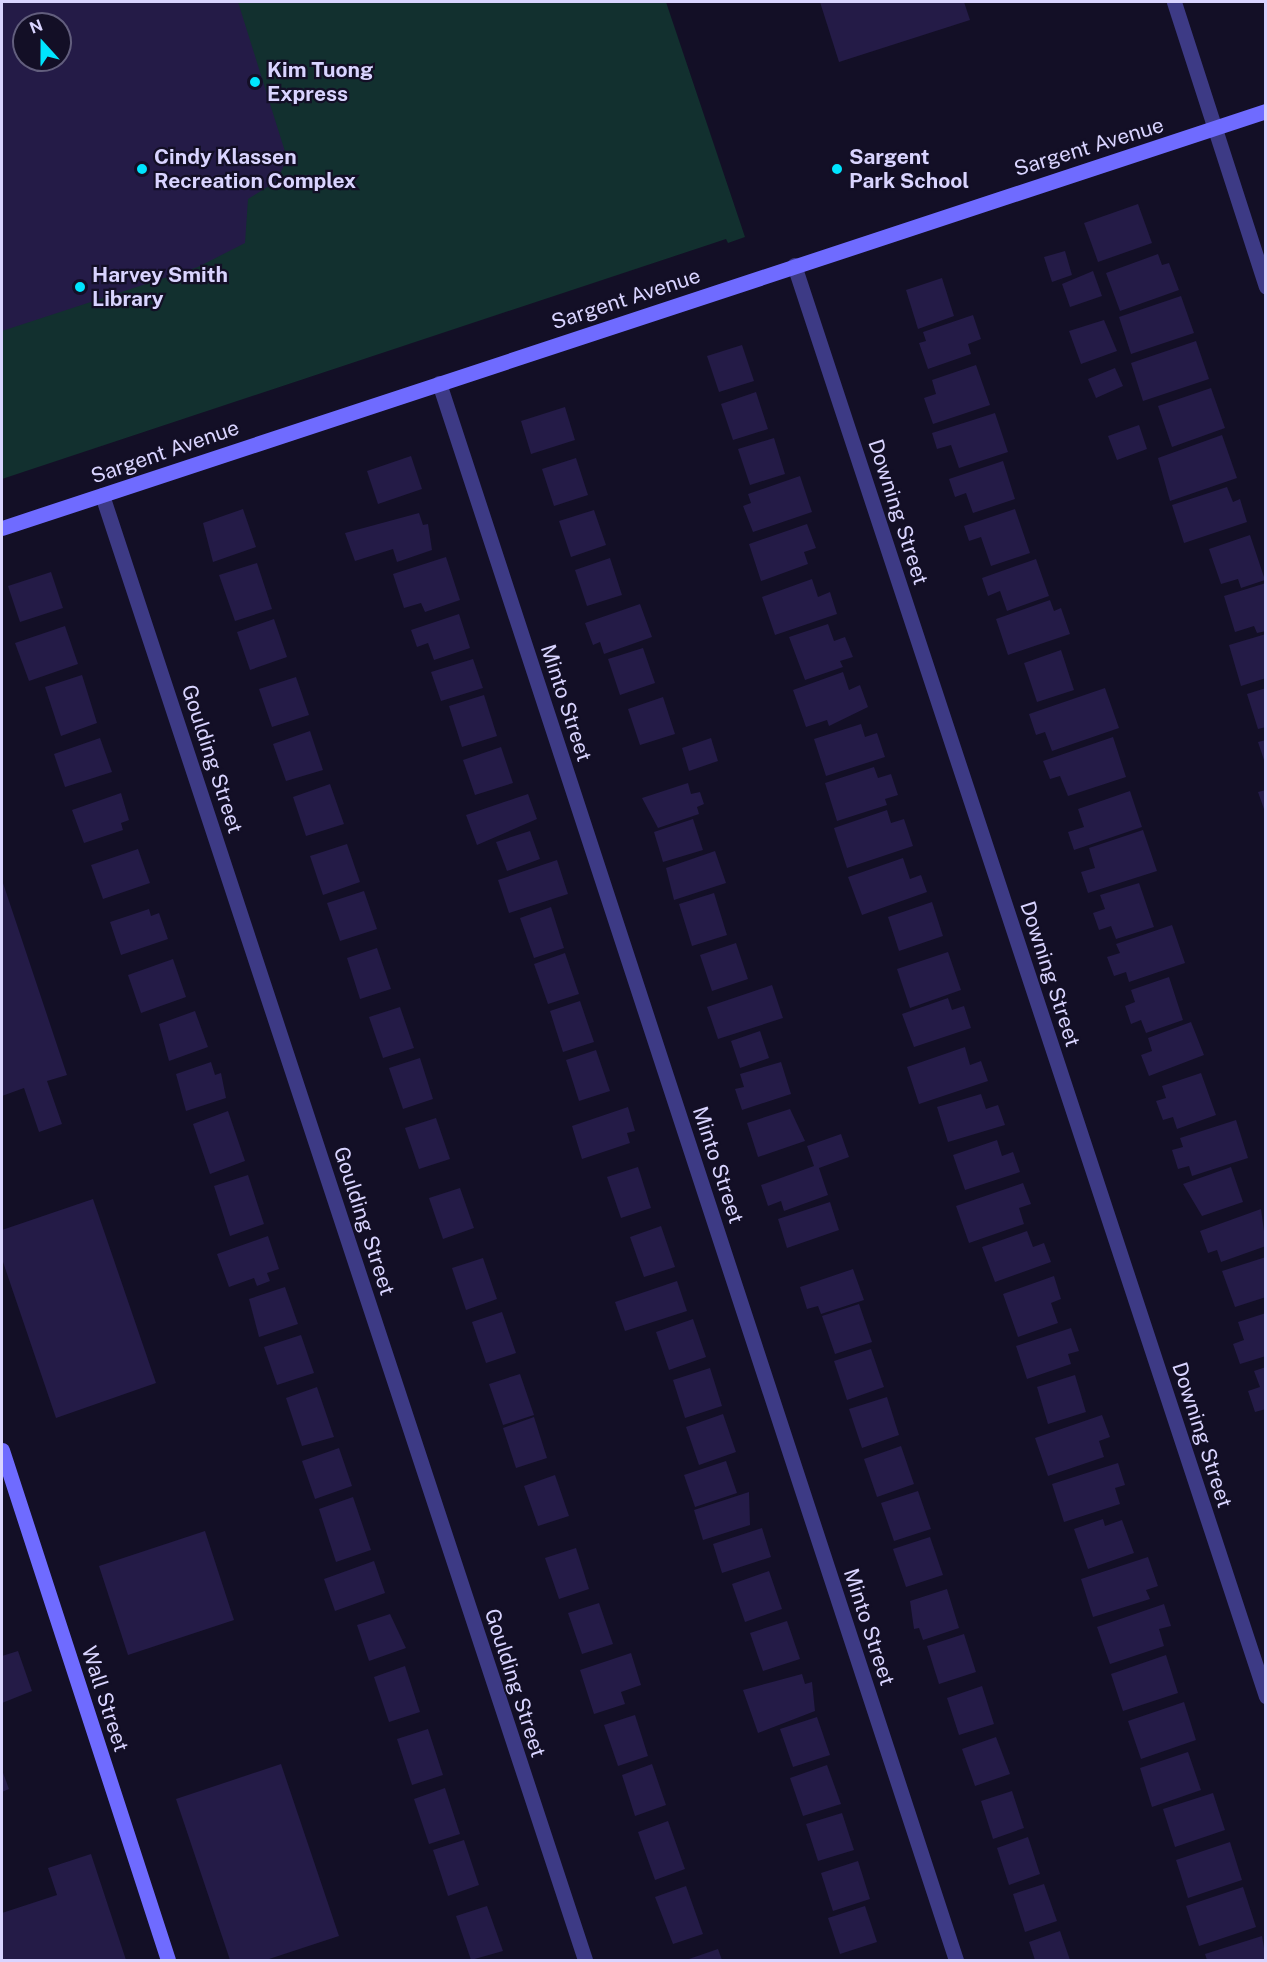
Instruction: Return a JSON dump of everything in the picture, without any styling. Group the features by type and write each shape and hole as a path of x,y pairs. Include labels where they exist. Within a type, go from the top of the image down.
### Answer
{"main road":[{"name":"Sargent Avenue","path":"2,528 1266,111"},
{"name":"Wall Street","path":"2,1450 168,1960"}],"street":[{"path":"1174,2 1266,286"},
{"name":"Downing Street","path":"794,265 1266,1696"},
{"name":"Minto Street","path":"439,383 956,1960"},
{"name":"Goulding Street","path":"102,495 585,1960"}],"green space":[{"path":"2,2 666,2 745,237 728,243 726,239 2,479"}],"building":[{"name":"Cindy Klassen Recreation Complex","path":"2,2 238,2 287,158 277,181 248,199 245,243 198,267 2,331"},
{"path":"820,2 964,2 970,20 839,62"},
{"path":"1138,204 1152,243 1098,262 1084,223"},
{"path":"1065,251 1072,275 1052,282 1044,257"},
{"path":"1158,254 1162,265 1169,263 1179,290 1120,311 1106,273"},
{"path":"1093,271 1102,296 1070,307 1062,284"},
{"path":"942,278 954,316 918,329 906,290"},
{"path":"1181,296 1194,333 1131,354 1119,317"},
{"path":"973,315 981,339 968,344 971,354 928,369 919,343 926,341 923,332"},
{"path":"1104,320 1117,351 1081,364 1069,331"},
{"path":"1196,341 1209,379 1143,401 1131,363"},
{"path":"742,345 754,381 719,392 707,356"},
{"path":"976,365 990,405 933,424 924,398 936,394 932,380"},
{"path":"1115,368 1123,386 1096,398 1088,379"},
{"path":"1211,388 1225,428 1172,447 1158,406"},
{"path":"756,392 768,429 733,440 721,404"},
{"path":"565,407 575,440 531,454 521,421"},
{"path":"995,413 1008,452 959,468 951,445 937,449 932,433"},
{"path":"1139,425 1147,449 1117,460 1108,436"},
{"path":"1222,435 1237,478 1170,501 1158,458"},
{"path":"774,438 785,474 750,485 738,449"},
{"path":"411,456 422,489 378,504 367,471"},
{"path":"576,458 588,495 554,506 542,469"},
{"path":"1003,461 1015,499 973,513 966,493 955,497 949,479"},
{"path":"800,476 812,512 753,532 743,506 751,503 748,494"},
{"path":"1227,487 1233,502 1240,499 1247,522 1184,543 1172,505"},
{"path":"243,509 256,547 213,562 203,523"},
{"path":"1015,509 1030,553 991,566 981,537 969,541 964,526"},
{"path":"594,510 606,545 571,557 559,521"},
{"path":"419,513 423,525 428,524 432,550 397,562 393,549 355,561 345,533"},
{"path":"807,524 816,548 804,552 808,564 761,581 749,544"},
{"path":"1250,535 1265,580 1241,588 1238,579 1221,584 1209,549"},
{"path":"446,557 460,600 425,612 421,603 404,608 393,574"},
{"path":"610,558 622,595 587,606 575,570"},
{"path":"1036,559 1049,596 1007,611 1000,591 988,596 982,578"},
{"path":"257,563 272,609 235,621 219,575"},
{"path":"51,572 63,608 20,622 8,586"},
{"path":"812,579 818,597 830,592 837,614 775,635 762,597"},
{"path":"1266,583 1266,631 1257,633 1254,626 1235,632 1224,596"},
{"path":"1050,600 1054,611 1061,608 1070,634 1008,655 996,619"},
{"path":"640,604 652,637 604,654 600,642 593,645 585,623"},
{"path":"459,614 470,648 434,660 428,643 417,647 411,630"},
{"path":"274,619 287,657 250,670 237,632"},
{"path":"828,624 834,641 845,637 853,657 840,661 843,667 805,680 789,637"},
{"path":"65,626 78,664 29,681 15,643"},
{"path":"1266,634 1266,678 1241,686 1229,645"},
{"path":"643,648 655,683 620,695 608,659"},
{"path":"1061,650 1074,690 1037,702 1024,663"},
{"path":"473,659 483,688 441,701 431,672"},
{"path":"843,672 849,690 860,685 868,707 829,726 827,720 806,727 793,690"},
{"path":"82,675 97,723 61,736 45,687"},
{"path":"296,677 309,715 272,727 259,689"},
{"path":"1105,688 1119,728 1052,751 1045,732 1036,735 1029,714"},
{"path":"1266,688 1266,727 1258,729 1247,694"},
{"path":"484,695 497,736 462,747 449,706"},
{"path":"663,697 675,734 640,745 628,709"},
{"path":"861,724 865,737 877,733 885,757 826,776 814,739"},
{"path":"310,731 323,770 286,781 273,744"},
{"path":"1113,737 1126,777 1068,796 1060,776 1050,779 1043,761"},
{"path":"100,738 112,772 65,787 54,754"},
{"path":"711,738 718,761 689,771 682,748"},
{"path":"1266,740 1266,762 1265,763 1258,742"},
{"path":"501,747 513,783 475,795 463,760"},
{"path":"874,767 878,778 891,774 898,795 885,799 887,805 837,821 825,783"},
{"path":"688,783 691,794 700,792 704,804 697,807 699,814 658,828 642,798"},
{"path":"330,784 344,824 306,836 293,797"},
{"path":"1266,790 1266,812 1265,812 1258,792"},
{"path":"1130,791 1142,827 1074,850 1068,832 1084,827 1078,809"},
{"path":"121,793 129,820 121,823 123,830 84,843 72,810"},
{"path":"528,794 537,819 477,845 466,815"},
{"path":"887,810 891,823 904,819 913,846 847,868 834,828"},
{"path":"693,819 703,850 663,862 654,832"},
{"path":"1143,830 1157,871 1088,893 1081,872 1095,868 1089,848"},
{"path":"530,831 540,859 507,871 496,842"},
{"path":"347,844 360,882 323,895 310,856"},
{"path":"138,849 150,883 103,899 91,865"},
{"path":"715,851 726,883 674,900 666,868"},
{"path":"903,858 910,879 921,875 927,892 862,915 848,877"},
{"path":"557,860 568,894 509,913 498,880"},
{"path":"2,880 67,1075 47,1081 62,1124 39,1132 24,1088 2,1096"},
{"path":"1139,883 1154,927 1116,939 1111,926 1099,930 1093,913 1105,909 1100,895"},
{"path":"364,891 377,929 340,941 327,903"},
{"path":"714,893 727,935 692,946 679,904"},
{"path":"932,902 943,936 899,951 888,917"},
{"path":"551,907 564,948 534,958 520,918"},
{"path":"149,909 151,916 159,913 168,939 121,955 110,922"},
{"path":"1172,925 1185,963 1129,982 1126,972 1114,976 1107,957 1120,953 1116,944"},
{"path":"736,943 748,979 712,991 700,955"},
{"path":"377,948 391,989 360,999 347,958"},
{"path":"948,952 961,990 910,1008 897,969"},
{"path":"565,953 579,994 548,1004 534,964"},
{"path":"173,959 186,997 141,1013 128,975"},
{"path":"1169,977 1183,1020 1146,1033 1141,1020 1131,1024 1125,1006 1135,1002 1131,990"},
{"path":"772,985 783,1018 718,1039 707,1007"},
{"path":"948,998 952,1010 964,1006 971,1028 914,1047 902,1014"},
{"path":"580,1001 594,1042 563,1052 550,1011"},
{"path":"400,1007 414,1048 383,1058 369,1017"},
{"path":"195,1011 208,1047 169,1061 159,1024"},
{"path":"1191,1022 1204,1055 1149,1076 1141,1055 1152,1051 1148,1038"},
{"path":"760,1031 769,1058 740,1068 731,1041"},
{"path":"965,1047 970,1065 981,1061 988,1081 919,1104 907,1067"},
{"path":"596,1050 610,1091 579,1101 566,1060"},
{"path":"420,1058 433,1099 403,1109 389,1068"},
{"path":"211,1062 215,1075 221,1073 226,1098 186,1111 176,1074"},
{"path":"781,1062 791,1094 742,1110 735,1089 744,1087 740,1074"},
{"path":"1201,1073 1216,1115 1177,1129 1173,1117 1163,1120 1156,1101 1166,1098 1162,1086"},
{"path":"981,1094 986,1109 998,1105 1005,1125 948,1142 937,1107"},
{"path":"628,1107 635,1131 627,1133 630,1143 582,1159 572,1126"},
{"path":"790,1109 805,1141 758,1157 747,1123"},
{"path":"228,1111 245,1161 210,1174 193,1124"},
{"path":"436,1118 450,1159 419,1169 405,1128"},
{"path":"1236,1120 1248,1158 1192,1176 1189,1166 1178,1169 1172,1150 1183,1147 1180,1138"},
{"path":"841,1134 849,1157 819,1168 828,1195 784,1211 781,1201 768,1206 761,1185 814,1166 807,1146"},
{"path":"997,1140 1002,1156 1013,1152 1020,1172 965,1190 953,1155"},
{"path":"638,1167 651,1208 621,1218 607,1177"},
{"path":"1231,1167 1243,1202 1202,1216 1183,1184"},
{"path":"248,1175 264,1224 230,1236 214,1186"},
{"path":"1023,1183 1031,1204 1019,1208 1024,1224 969,1243 956,1206"},
{"path":"460,1188 474,1228 443,1239 429,1198"},
{"path":"93,1199 156,1383 56,1418 2,1259 2,1230"},
{"path":"830,1202 839,1230 787,1248 778,1219"},
{"path":"1261,1209 1266,1246 1221,1262 1217,1250 1208,1253 1200,1231"},
{"path":"661,1226 675,1267 644,1277 630,1237"},
{"path":"1027,1231 1033,1247 1044,1243 1051,1262 995,1282 982,1247"},
{"path":"268,1236 279,1269 267,1273 270,1281 257,1286 254,1278 229,1287 217,1254"},
{"path":"1266,1257 1266,1297 1235,1307 1222,1271"},
{"path":"483,1258 497,1299 466,1310 452,1268"},
{"path":"853,1269 864,1300 821,1314 818,1306 807,1309 800,1287"},
{"path":"1054,1276 1061,1299 1051,1303 1058,1323 1018,1337 1003,1294"},
{"path":"677,1281 687,1311 625,1331 615,1302"},
{"path":"285,1287 298,1324 259,1337 249,1299"},
{"path":"859,1304 872,1342 835,1354 822,1316"},
{"path":"502,1312 516,1353 486,1363 472,1322"},
{"path":"1266,1313 1266,1356 1240,1364 1233,1344 1244,1340 1238,1322"},
{"path":"693,1319 706,1357 669,1370 656,1332"},
{"path":"1071,1328 1079,1351 1068,1354 1071,1364 1027,1379 1016,1346"},
{"path":"301,1335 314,1373 277,1385 264,1347"},
{"path":"871,1349 884,1387 847,1400 834,1361"},
{"path":"1266,1367 1266,1409 1255,1412 1248,1391 1260,1387 1254,1371"},
{"path":"710,1368 722,1406 685,1418 673,1380"},
{"path":"520,1374 534,1415 503,1425 489,1384"},
{"path":"1075,1375 1086,1412 1048,1424 1037,1387"},
{"path":"317,1387 334,1437 302,1446 286,1398"},
{"path":"887,1397 899,1435 862,1448 849,1409"},
{"path":"723,1414 736,1452 699,1465 686,1427"},
{"path":"1102,1415 1110,1437 1099,1441 1104,1457 1048,1476 1035,1438"},
{"path":"534,1417 547,1458 516,1468 503,1428"},
{"path":"901,1446 914,1484 877,1497 864,1459"},
{"path":"339,1448 352,1486 315,1499 302,1461"},
{"path":"726,1461 737,1493 695,1507 684,1475"},
{"path":"1118,1463 1125,1485 1115,1488 1120,1504 1064,1522 1052,1484"},
{"path":"555,1475 569,1516 538,1526 524,1486"},
{"path":"918,1491 931,1529 894,1541 881,1503"},
{"path":"749,1492 750,1525 703,1540 694,1510"},
{"path":"353,1497 371,1550 336,1562 319,1509"},
{"path":"1103,1519 1105,1526 1122,1520 1134,1553 1088,1569 1074,1529"},
{"path":"762,1528 771,1557 722,1573 713,1544"},
{"path":"205,1531 234,1620 128,1655 99,1566"},
{"path":"930,1537 943,1575 906,1587 893,1549"},
{"path":"576,1548 589,1589 559,1599 545,1558"},
{"path":"1148,1557 1158,1586 1146,1590 1150,1599 1093,1617 1081,1579"},
{"path":"374,1561 385,1593 335,1611 324,1579"},
{"path":"769,1571 782,1609 745,1622 732,1584"},
{"path":"947,1589 959,1628 923,1640 919,1628 914,1629 910,1601"},
{"path":"599,1603 613,1644 582,1654 568,1613"},
{"path":"1164,1604 1171,1626 1159,1629 1164,1646 1110,1664 1097,1627"},
{"path":"390,1614 406,1648 369,1661 357,1625"},
{"path":"787,1621 800,1659 763,1671 750,1633"},
{"path":"964,1634 976,1672 939,1684 927,1646"},
{"path":"18,1651 32,1691 2,1703 2,1656"},
{"path":"631,1653 641,1685 621,1692 625,1704 594,1714 580,1670"},
{"path":"1166,1655 1178,1693 1123,1711 1111,1674"},
{"path":"405,1666 420,1712 389,1722 374,1677"},
{"path":"802,1674 805,1684 812,1682 815,1711 758,1733 743,1690"},
{"path":"982,1686 994,1724 959,1735 947,1698"},
{"path":"1184,1702 1196,1740 1141,1759 1128,1721"},
{"path":"635,1715 648,1756 618,1766 604,1725"},
{"path":"817,1717 830,1755 793,1767 780,1729"},
{"path":"428,1729 443,1775 412,1785 397,1739"},
{"path":"996,1737 1010,1774 975,1786 962,1749"},
{"path":"1188,1752 1201,1790 1152,1807 1140,1768"},
{"path":"281,1764 339,1936 266,1960 230,1960 176,1799"},
{"path":"652,1764 666,1805 635,1816 622,1775"},
{"path":"827,1765 841,1804 803,1816 790,1778"},
{"path":"2,1770 9,1789 2,1792"},
{"path":"445,1788 460,1834 429,1844 414,1799"},
{"path":"1012,1791 1024,1828 993,1839 981,1801"},
{"path":"1213,1793 1225,1830 1175,1847 1163,1809"},
{"path":"842,1813 854,1850 818,1861 806,1824"},
{"path":"668,1821 685,1869 655,1880 638,1832"},
{"path":"1028,1837 1040,1874 1009,1885 997,1848"},
{"path":"464,1840 479,1885 448,1896 433,1850"},
{"path":"1230,1842 1242,1880 1188,1898 1176,1860"},
{"path":"91,1854 126,1960 2,1960 2,1913 57,1895 48,1868"},
{"path":"858,1861 870,1899 833,1911 821,1873"},
{"path":"1044,1884 1057,1921 1025,1932 1013,1894"},
{"path":"686,1886 703,1934 673,1944 655,1897"},
{"path":"1243,1887 1256,1927 1199,1946 1186,1906"},
{"path":"487,1906 503,1951 471,1960 456,1916"},
{"path":"865,1906 877,1942 840,1954 828,1918"},
{"path":"1060,1931 1070,1960 1035,1960 1029,1942"},
{"path":"1262,1936 1266,1960 1207,1960 1205,1954"},
{"path":"718,1949 722,1960 686,1960"}],"place":[{"name":"Kim Tuong Express","path":"255,82"},
{"name":"Cindy Klassen Recreation Complex","path":"142,169"},
{"name":"Sargent Park School","path":"837,169"},
{"name":"Harvey Smith Library","path":"80,287"}]}
